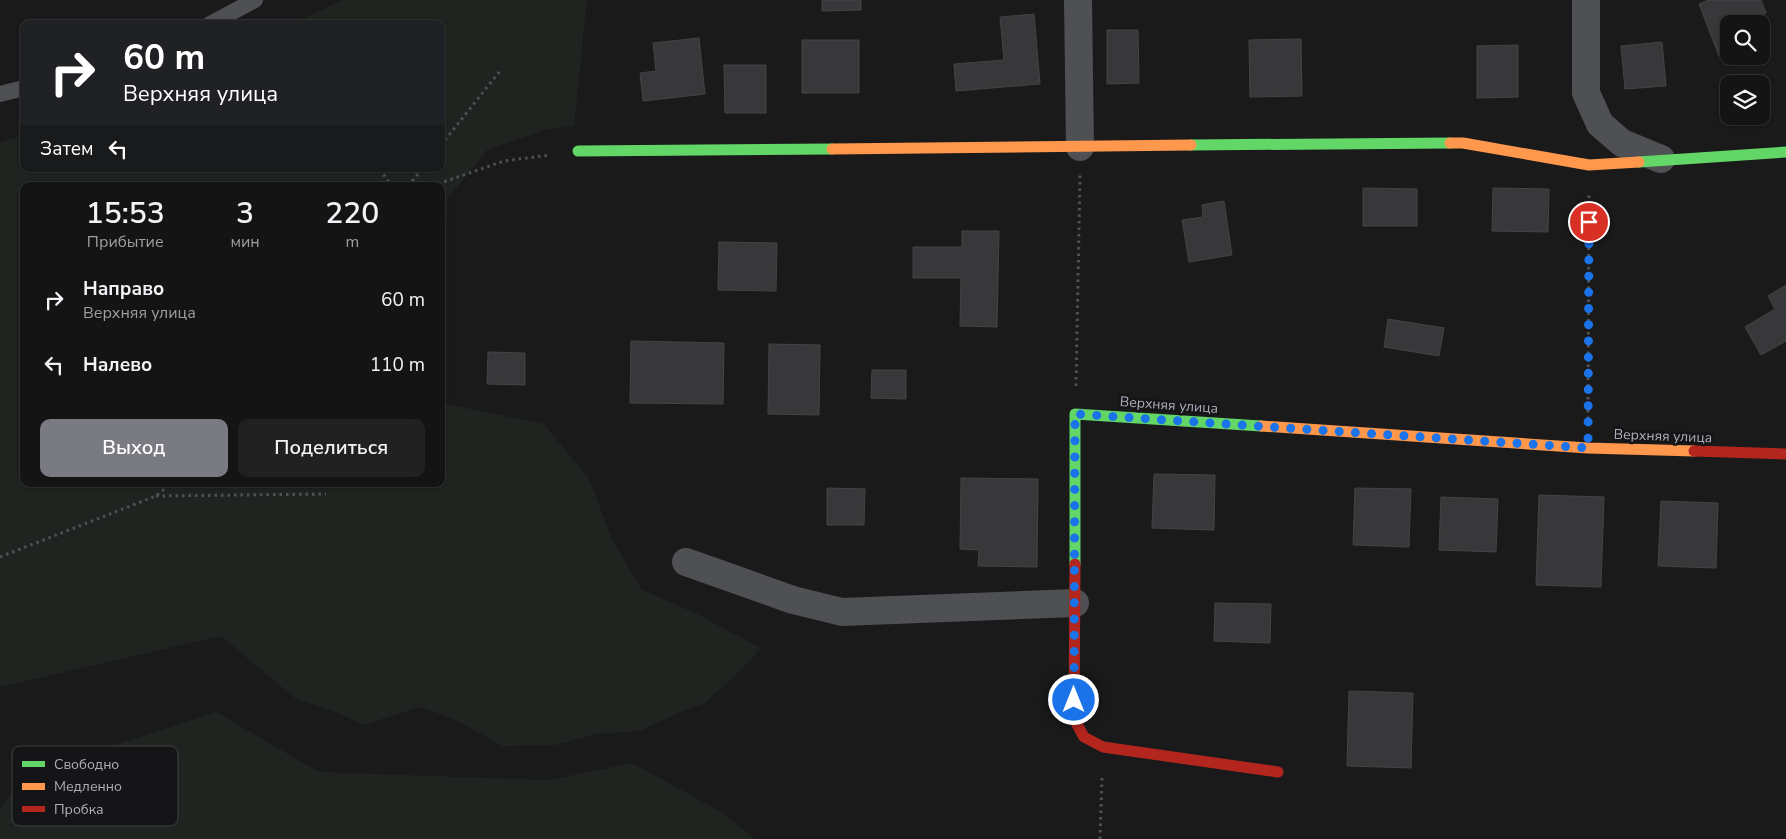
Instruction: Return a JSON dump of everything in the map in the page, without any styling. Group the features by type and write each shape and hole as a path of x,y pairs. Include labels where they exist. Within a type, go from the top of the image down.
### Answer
{"street":[{"path":"1078,0 1080,147"},
{"path":"1586,0 1586,93 1600,124 1622,143 1661,160"},
{"path":"578,151 1463,143 1589,165 1786,152"},
{"path":"1075,414 1074,720 1080,734 1092,743 1104,746 1278,772"},
{"name":"Верхняя улица","path":"1075,414 1588,448 1786,454"},
{"path":"686,562 793,600 842,612 1075,603"}],"lane":[{"path":"218,20 255,0"},
{"path":"0,94 20,89"}],"path":[{"path":"445,140 500,71"},
{"path":"1075,414 1080,147"},
{"path":"444,182 504,161 578,151"},
{"path":"1588,448 1589,165"},
{"path":"411,182 420,172"},
{"path":"0,557 156,496 166,487"},
{"path":"156,496 326,494"},
{"path":"1100,839 1104,746"}],"shaded area":[{"path":"342,0 587,0 574,126 545,130 488,149 448,198 445,258 445,182 20,182 20,487 445,487 445,404 544,424 589,479 613,541 641,589 695,613 761,648 742,669 705,703 680,712 640,731 596,734 555,745 503,746 451,718 420,707 363,725 341,714 296,699 221,636 0,687 0,143 20,136 20,172 445,172 445,20 300,20"},
{"path":"216,712 319,772 549,780 632,763 723,813 755,839 0,839 0,809 12,793 12,826 178,826 178,746 112,746"}],"building":[{"path":"822,0 861,0 861,10 822,11"},
{"path":"1709,0 1761,0 1766,13 1761,15 1720,15 1719,56 1699,4"},
{"path":"1034,14 1040,84 956,91 954,64 1004,60 1000,17"},
{"path":"1107,30 1138,30 1139,83 1107,84"},
{"path":"699,38 705,94 643,101 640,73 656,71 653,43"},
{"path":"1301,39 1302,96 1250,97 1249,40"},
{"path":"802,40 859,40 859,93 802,93"},
{"path":"1662,42 1666,86 1625,89 1621,46"},
{"path":"1518,45 1518,97 1477,98 1477,46"},
{"path":"724,65 766,65 766,113 725,113"},
{"path":"1363,188 1417,189 1417,226 1363,226"},
{"path":"1493,188 1549,189 1548,232 1492,231"},
{"path":"1224,201 1232,255 1189,262 1182,220 1203,217 1202,205"},
{"path":"962,231 999,231 997,327 960,326 961,278 913,278 913,247 962,247"},
{"path":"719,242 777,243 776,291 718,290"},
{"path":"1786,285 1786,341 1761,355 1745,327 1775,309 1768,296"},
{"path":"1388,319 1444,328 1439,356 1384,347"},
{"path":"631,341 724,343 723,404 630,403"},
{"path":"769,344 820,345 819,415 768,414"},
{"path":"488,352 525,353 525,385 487,384"},
{"path":"872,370 906,370 906,399 871,398"},
{"path":"1154,474 1215,475 1214,530 1152,528"},
{"path":"961,478 1038,479 1037,567 978,566 979,550 960,549"},
{"path":"827,488 865,489 864,525 827,525"},
{"path":"1355,488 1411,489 1409,547 1353,545"},
{"path":"1539,495 1604,497 1601,587 1536,585"},
{"path":"1441,497 1498,499 1496,552 1439,550"},
{"path":"1661,501 1718,503 1716,568 1658,566"},
{"path":"1215,603 1271,604 1270,643 1214,641"},
{"path":"1349,691 1413,693 1411,768 1347,766"}],"traffic: fast":[{"path":"1191,145 1450,143"},
{"path":"578,151 832,149"},
{"path":"1639,162 1786,152"},
{"path":"1075,564 1075,414 1261,426"}],"traffic: slow":[{"path":"1450,143 1463,143 1589,165 1639,162"},
{"path":"832,149 1191,145"},
{"path":"1261,426 1588,448 1694,451"}],"traffic: jam":[{"path":"1694,451 1786,454"},
{"path":"1075,564 1074,719 1084,737 1103,747 1278,772"}],"route":[{"path":"1074,700 1075,414 1588,448 1589,222"}]}
